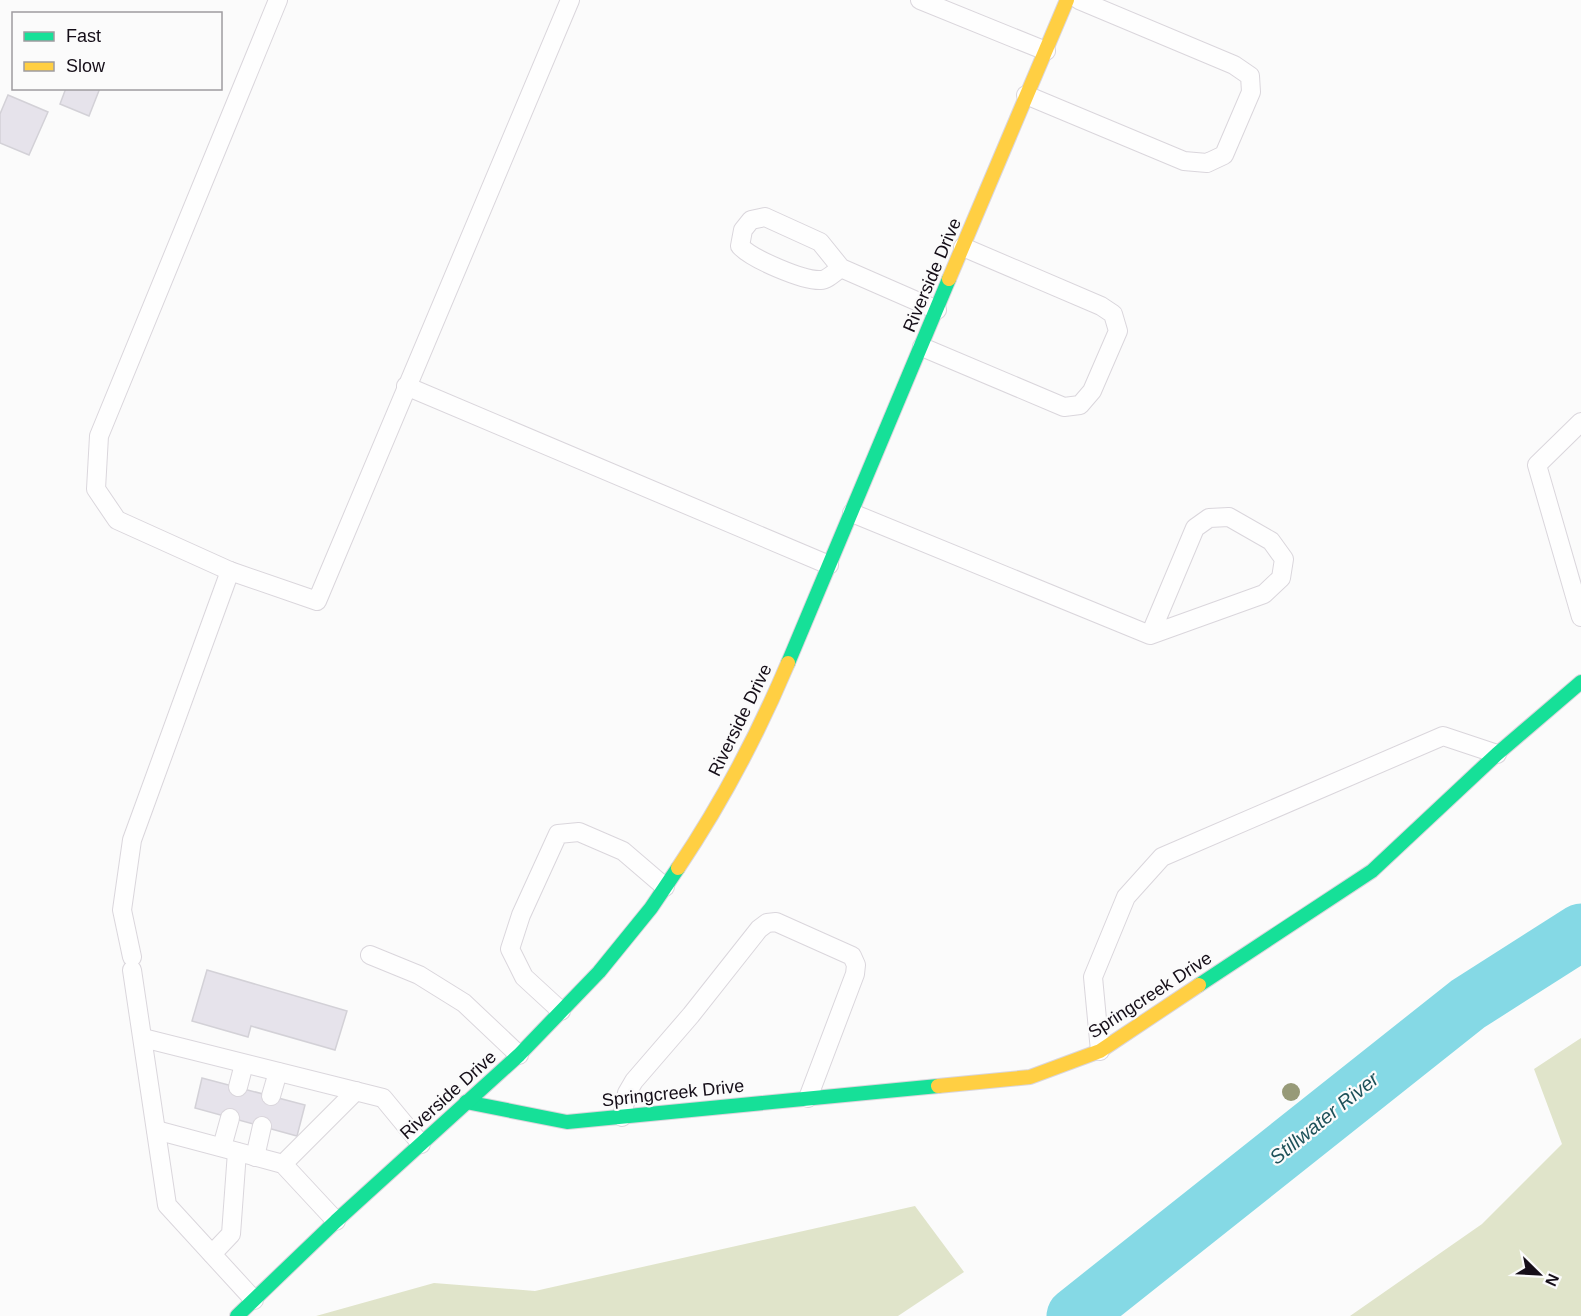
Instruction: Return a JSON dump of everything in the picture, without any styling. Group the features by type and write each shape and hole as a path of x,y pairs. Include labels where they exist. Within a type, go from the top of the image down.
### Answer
{"main road":[{"name":"Riverside Drive","path":"237,1316 336,1221 519,1055 599,972 651,908 693,846 748,749 780,682 1067,0"},
{"name":"Springcreek Drive","path":"466,1102 567,1122 1030,1077 1100,1051 1372,871 1497,754 1581,682"}],"lane":[{"path":"278,0 99,436 96,489 117,520 230,571 317,601 570,0"},
{"path":"920,0 1047,51"},
{"path":"1026,95 1184,161 1207,163 1224,155 1251,92 1250,76 1233,64 1080,0"},
{"path":"841,268 823,280 806,279 748,255 740,246 743,230 751,220 765,217 820,242 841,268 937,310"},
{"path":"922,347 1064,407 1080,405 1092,391 1118,331 1113,314 1101,306 963,247"},
{"path":"406,386 829,565"},
{"path":"1581,422 1537,465 1575,566 1581,617"},
{"path":"852,513 1150,635 1264,594 1281,578 1284,559 1271,541 1229,517 1209,518 1195,528 1150,635"},
{"path":"230,571 132,840 122,910 167,1205 254,1300"},
{"path":"1100,1051 1093,977 1126,897 1162,857 1443,736 1497,754"},
{"path":"561,1011 524,977 510,949 521,915 558,834 579,832 623,851 665,887"},
{"path":"622,1117 627,1093 634,1081 691,1015 759,929 767,923 776,922 852,956 856,965 855,974 808,1098"},
{"path":"370,955 418,975 464,1002 519,1055"},
{"path":"143,1038 383,1098 421,1144"},
{"path":"238,1087 244,1064"},
{"path":"271,1096 278,1072"},
{"path":"283,1164 356,1092"},
{"path":"212,1254 231,1234 230,1118"},
{"path":"255,1156 262,1126"},
{"path":"156,1130 283,1164 336,1221"}],"green space":[{"path":"1581,1038 1581,1316 1350,1316 1482,1224 1562,1144 1534,1069"},
{"path":"915,1206 964,1272 898,1316 316,1316 434,1283 535,1291"}],"building":[{"path":"65,90 99,90 89,116 60,104"},
{"path":"8,95 48,112 29,155 0,143 0,114"},
{"path":"207,970 347,1011 335,1050 251,1026 248,1037 192,1021"},
{"path":"202,1078 305,1105 297,1136 195,1108"}],"waterway":[{"name":"Stillwater River","path":"1075,1316 1468,1004 1581,932"}],"traffic: fast":[{"path":"788,663 949,279"},
{"path":"1199,985 1372,871 1497,754 1581,682"},
{"path":"237,1316 336,1221 519,1055 599,972 651,908 678,868"},
{"path":"466,1102 567,1122 938,1086"}],"traffic: slow":[{"path":"949,279 1067,0"},
{"path":"678,868 738,768 788,663"},
{"path":"938,1086 1030,1077 1100,1051 1199,985"}]}
